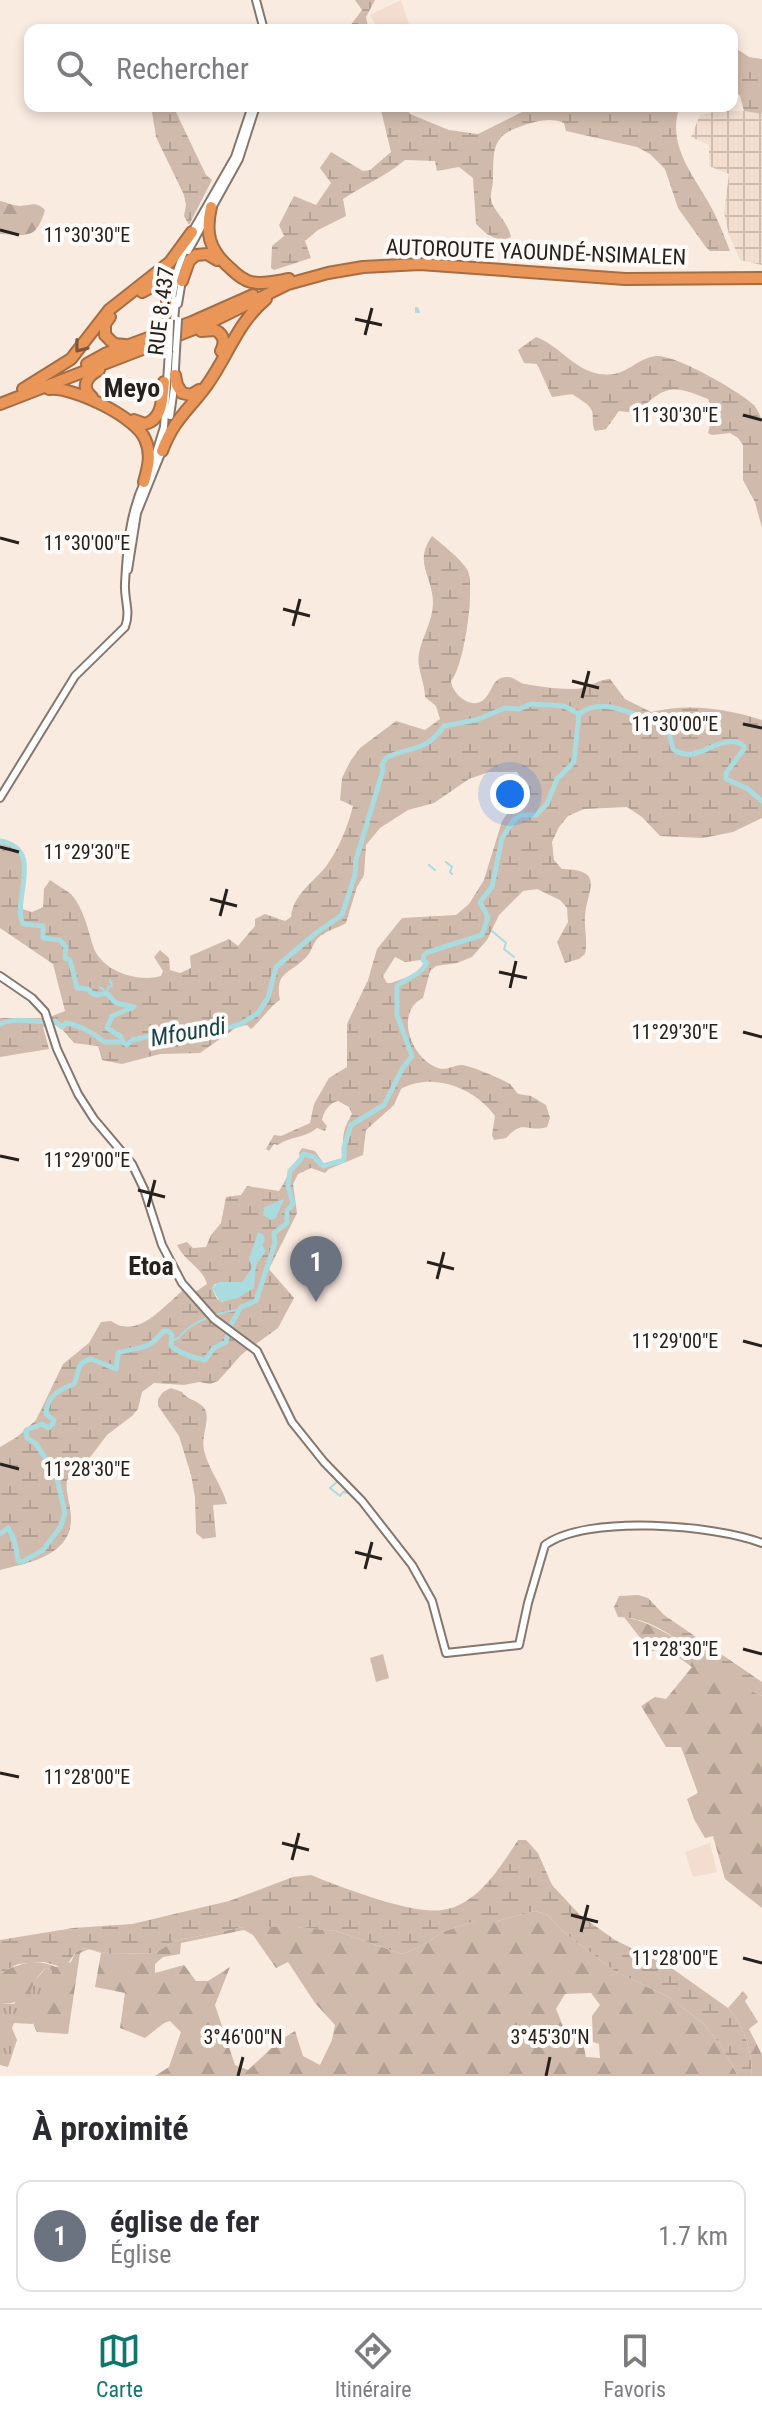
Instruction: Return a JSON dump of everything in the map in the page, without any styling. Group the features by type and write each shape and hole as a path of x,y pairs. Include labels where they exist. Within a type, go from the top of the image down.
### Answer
{"highway":[{"path":"211,207 208,222 210,244 230,269 251,282 288,282"},
{"path":"22,392 71,359 102,317 170,262 195,230"},
{"path":"179,276 192,258 202,253 211,256 239,284 239,295 226,307"},
{"name":"AUTOROUTE YAOUNDÉ-NSIMALEN","path":"0,402 86,364 211,319 327,267 396,259 609,274 762,275"},
{"path":"162,451 170,429 206,386 242,325 264,301 288,282"},
{"path":"149,338 117,345 105,335 105,324 116,312 153,286 165,291 171,320"},
{"path":"86,364 107,353 271,290"},
{"path":"57,382 196,333 238,313 271,290"},
{"name":"AUTOROUTE YAOUNDÉ-NSIMALEN","path":"22,392 57,382 207,324 271,290"},
{"path":"175,375 182,393 191,395 197,392 223,348 224,339 219,332 196,333"},
{"path":"105,367 88,378 85,385 87,393 141,423 153,422 158,415 164,382"},
{"path":"22,392 64,388 132,423 141,433 149,451 144,482"}],"main road":[{"path":"256,0 262,24"},
{"name":"RUE 8.437","path":"171,320 180,273 195,230 235,157 252,112"},
{"name":"RUE 8.437","path":"126,578 137,513 162,451 170,416 171,320 179,276 195,230 245,146 253,112"},
{"path":"171,320 179,276 195,230"},
{"path":"170,416 175,375 171,351"},
{"path":"151,467 162,419 164,382 171,351"},
{"name":"RUE 8.437","path":"0,798 75,676 125,627 128,617 128,530 164,427 171,351"},
{"path":"0,976 32,998 48,1019 71,1081 94,1119 132,1164 144,1189 162,1245 182,1283 207,1312 257,1351 292,1422 324,1462 362,1501 412,1565 432,1601 446,1653 519,1645 545,1545 556,1539 601,1528 684,1526 735,1534 762,1543"}],"shaded area":[{"path":"401,0 409,24 375,24 370,15"},
{"path":"738,111 762,114 762,265 740,260 729,235 724,213 729,174 709,166 709,145 691,137 700,115"},
{"path":"710,1843 717,1872 693,1877 685,1852"}],"green space":[{"path":"355,0 375,0 366,17 368,24 352,24 362,10"},
{"path":"738,50 749,57 762,59 762,114 744,111 740,96"},
{"path":"152,112 176,112 206,175 212,180 189,225 184,216 184,195 156,137"},
{"path":"381,112 409,112 449,130 478,134 522,112 678,112 676,125 680,150 713,211 730,251 710,251 705,246 678,208 665,169 650,154 637,147 566,131 564,123 549,120 512,130 496,146 491,199 511,237 496,238 476,224 473,178 459,167 437,171 435,161 405,160 343,199 346,216 318,230 305,241 311,258 274,270 271,268 272,246 284,236 279,225 294,196 316,205 331,183 320,168 331,152 363,171 370,170 391,152"},
{"path":"0,201 18,206 42,207 45,210 42,220 30,234 0,234"},
{"path":"536,337 582,367 599,374 616,374 648,358 665,357 706,374 754,405 762,421 762,528 755,502 743,480 743,445 730,433 708,433 713,413 708,399 682,390 669,390 635,413 619,411 606,429 595,431 589,406 572,394 552,397 537,364 524,363 518,350"},
{"path":"432,536 468,571 470,594 467,628 460,661 451,681 462,698 472,703 482,701 502,677 531,685 575,689 610,679 625,699 651,712 707,708 762,720 762,818 733,832 703,838 660,836 627,807 584,809 568,816 552,842 554,860 562,869 584,873 591,883 585,916 585,954 565,963 557,942 568,922 567,908 560,900 537,889 523,891 499,915 487,940 472,957 436,966 430,971 423,998 414,1005 408,1024 414,1046 428,1063 441,1069 466,1066 507,1082 518,1094 531,1096 546,1105 550,1118 547,1127 522,1127 506,1138 494,1140 495,1116 487,1106 465,1091 427,1082 401,1089 394,1105 366,1130 363,1155 325,1173 311,1168 298,1174 293,1184 297,1213 269,1269 294,1298 278,1328 242,1354 218,1381 184,1385 154,1383 142,1392 138,1409 107,1435 85,1464 67,1480 71,1518 64,1541 46,1556 0,1570 0,1447 36,1420 63,1364 89,1343 101,1322 111,1321 130,1327 140,1324 158,1313 182,1291 195,1292 207,1284 202,1273 177,1245 187,1242 193,1248 206,1247 221,1223 226,1197 241,1195 247,1186 279,1191 300,1158 302,1148 315,1151 324,1164 343,1159 344,1131 352,1114 349,1107 338,1101 324,1114 325,1131 317,1128 308,1134 274,1144 269,1151 266,1149 274,1135 281,1136 310,1123 314,1104 329,1078 347,1067 347,1024 368,980 377,949 402,918 456,915 469,904 484,880 502,821 525,784 517,772 489,772 469,779 434,803 408,810 380,828 366,845 364,875 346,923 318,938 308,955 286,973 280,983 280,1000 251,1029 247,1025 237,1027 200,1053 160,1054 122,1064 102,1060 98,1046 74,1043 61,1028 53,1024 43,1027 49,1049 0,1057 0,1018 47,1018 65,1011 53,964 0,928 0,841 15,848 22,859 22,909 32,912 43,907 44,889 50,880 75,899 97,955 112,968 131,976 161,976 163,971 154,957 160,950 169,958 170,970 180,973 191,968 190,956 229,939 238,946 255,926 255,919 265,914 285,921 291,917 300,895 327,865 343,837 353,806 340,800 342,778 360,748 396,721 425,730 440,719 436,706 425,697 419,664 419,653 433,603 424,562","holes":["395,957 405,962 421,960 424,963 416,974 387,983 383,976","257,1236 261,1245 250,1290 222,1302 212,1288 215,1284 243,1282 252,1268 250,1258"]},
{"path":"171,1388 199,1403 206,1412 204,1450 227,1504 213,1505 216,1537 203,1539 196,1533 191,1475 179,1436 158,1406 163,1392"},
{"path":"619,1596 648,1598 664,1615 762,1682 762,1696 728,1677 661,1629 618,1617 614,1607"},
{"path":"624,1617 661,1630 762,1696 762,1908 725,1879 713,1836 705,1838 687,1799 698,1793 681,1747 666,1747 641,1706 655,1697 666,1699 692,1667 664,1647 651,1652"},
{"path":"383,1654 389,1678 376,1682 370,1658"},
{"path":"518,1840 526,1840 538,1853 552,1885 580,1915 615,1940 670,1967 728,2008 746,2040 751,2076 738,2076 720,2044 703,2023 669,1997 616,1972 561,1930 548,1915 535,1911 497,1921 475,1921 442,1932 422,1946 402,1954 336,1931 244,1927 174,1941 155,1953 111,1954 83,1948 75,1953 65,1968 44,1962 18,1964 0,1973 0,1940 73,1928 132,1924 229,1901 293,1877 311,1875 358,1893 413,1908 442,1910 455,1907 487,1883"},
{"path":"535,1911 548,1915 561,1930 616,1972 669,1997 703,2023 720,2044 738,2076 155,2076 169,2067 181,2032 170,2021 145,2038 120,2028 125,1993 95,1987 101,1953 91,1950 111,1954 155,1953 174,1941 244,1927 298,1927 336,1931 402,1954 422,1946 442,1932 475,1921 497,1921","holes":["244,1930 253,1935 276,1968 288,1962 315,2003 335,2025 332,2040 320,2065 303,2056 295,2031 279,2041 248,2070 235,2065 215,2005 230,1967 208,1981 196,1981 184,1965 155,1973 155,1964 163,1957 180,1954 181,1943","591,1993 600,2005 592,2016 593,2042 599,2044 600,2058 586,2057 581,2034 566,2033 556,2009 565,1994"]},
{"path":"83,1948 89,1949 80,1953 68,2034 37,2032 33,2023 33,2011 39,1998 52,1994 52,1970 46,1968 39,1975 26,1998 0,2003 0,1973 27,1963 56,1967 71,1962 75,1953"},
{"path":"46,1968 52,1970 52,1994 33,2016 33,2024 14,2023 12,2028 17,2040 8,2067 0,2065 0,2003 14,2004"},
{"path":"743,1991 748,1997 745,2001 758,2022 749,2029 762,2055 762,2076 751,2076 746,2040 728,2008"}],"water":[{"path":"284,1199 276,1218 271,1220 263,1215 264,1207"},
{"path":"258,1232 263,1234 265,1240 262,1245 266,1251 256,1265 254,1288 238,1298 220,1302 212,1288 219,1282 243,1282 252,1268 249,1259"}],"waterway":[{"path":"416,308 417,308 419,312 416,312 416,308"},
{"name":"Mfoundi","path":"0,1024 55,1021 62,1027 66,1023 81,1028 104,1042 123,1042 127,1045 132,1040 196,1026 214,1029 241,1024 258,1013 268,998 276,967 342,915 386,758 423,745 444,726 476,720 505,708 519,709 531,704 564,706 579,714"},
{"path":"579,714 589,708 609,707 663,723 668,728 673,749 682,754 700,752 727,742 744,746 726,773 726,779 748,789 762,801"},
{"path":"0,1534 8,1528 14,1539 18,1561 22,1562 43,1550 61,1526 65,1513 56,1474 36,1444 27,1438 26,1430 42,1424 48,1428 53,1424 54,1420 46,1414 51,1398 74,1384 82,1363 91,1359 116,1369 118,1353 150,1344 164,1331 172,1335 171,1346 205,1360 214,1348 226,1342 230,1326 241,1307 256,1301 275,1243 274,1233 287,1223 287,1211 293,1204 288,1186 290,1171 303,1154 314,1157 323,1166 344,1160 344,1147 351,1125 384,1105 412,1056 397,1015 397,986 424,967 427,963 423,960 424,955 428,952 482,935 488,917 480,902 492,887 502,838 514,820 521,815 536,815 547,804 557,779 574,762 579,714"},
{"name":"Mfoundi","path":"0,841 4,848"},
{"name":"Mfoundi","path":"0,841 14,846 24,864 20,914 23,924 43,926 43,938 60,940 66,947 65,958 70,960 77,988 88,989 96,995 106,993 116,1003 134,1007 112,1016 107,1028 120,1036 123,1042"},
{"path":"446,862 452,867 452,874"},
{"path":"429,865 435,870"},
{"path":"492,931 506,943 504,949 514,957"},
{"name":"Mfoundi","path":"100,987 107,993 108,987 112,986 110,980"},
{"path":"172,1340 205,1319 238,1310"},
{"path":"338,1481 349,1493 343,1492 340,1496 330,1488 338,1481"}],"place":[{"name":"église de fer","path":"316,1302"}],"district":[{"name":"Meyo","path":"132,388"},
{"name":"Etoa","path":"151,1266"}]}
